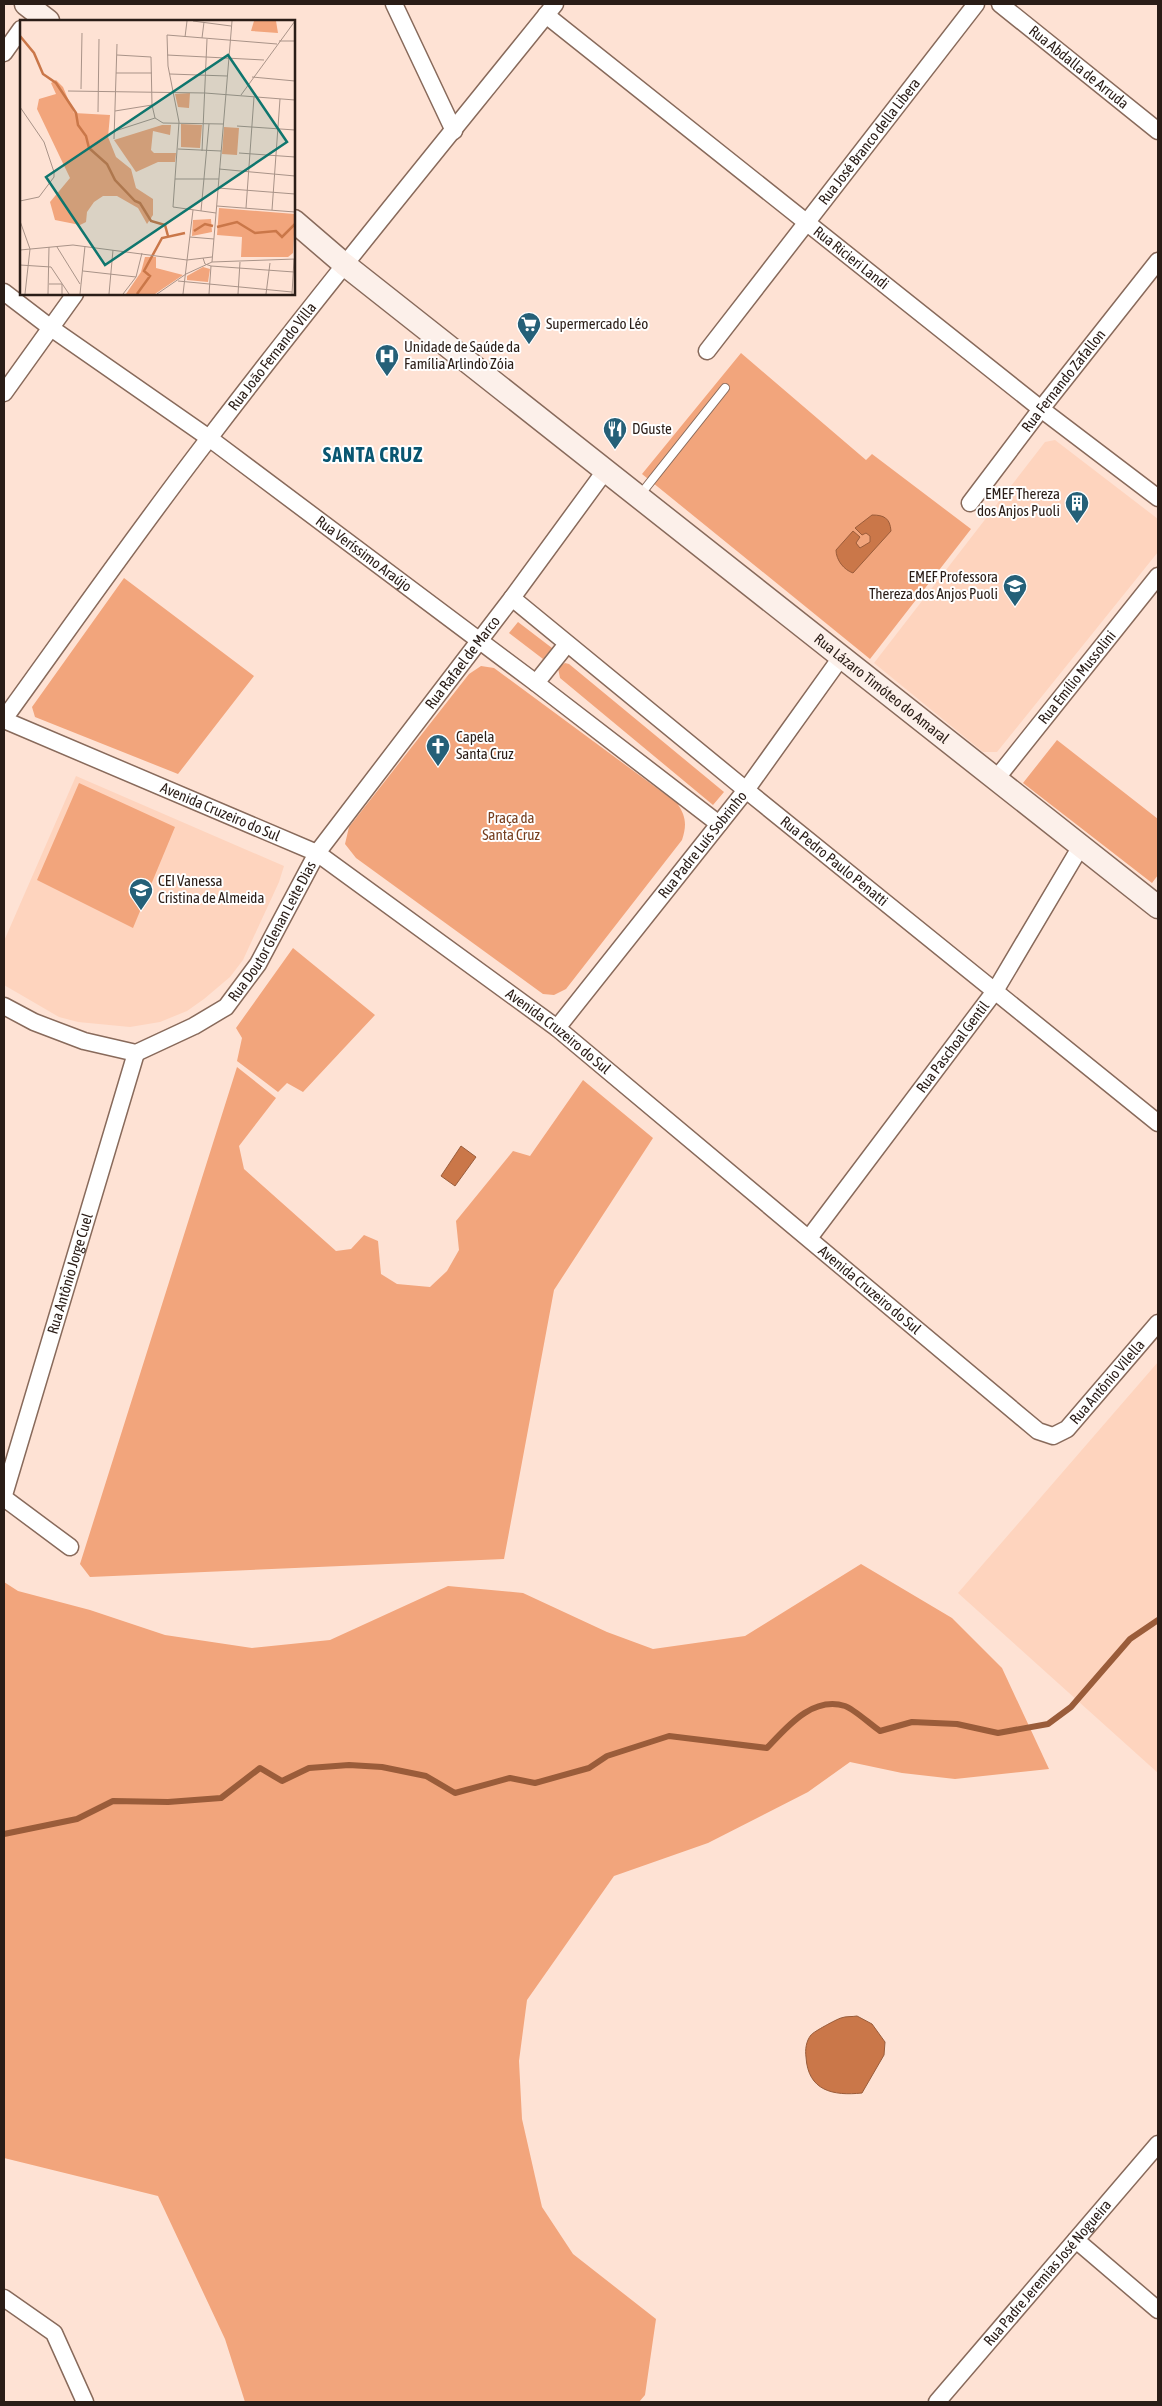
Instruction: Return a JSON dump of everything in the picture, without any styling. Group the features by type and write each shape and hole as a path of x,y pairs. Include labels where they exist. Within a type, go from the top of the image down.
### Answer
{"main road":[{"name":"Rua Lázaro Timóteo do Amaral","path":"295,222 344,264 842,656 996,780 1157,903"}],"street":[{"path":"394,4 454,131"},
{"name":"Rua José Branco della Libera","path":"707,351 976,4"},
{"name":"Rua Abdalla de Arruda","path":"1000,4 1158,131"},
{"name":"Rua João Fernando Villa","path":"4,719 208,438 344,264 454,131 550,9"},
{"name":"Rua Ricieri Landi","path":"550,9 806,222 1158,498"},
{"path":"4,53 20,30"},
{"name":"Rua Fernando Zafallon","path":"970,503 1041,408 1158,261"},
{"name":"Rua Veríssimo Araújo","path":"4,292 51,328 208,438 536,683 719,824"},
{"path":"4,393 74,295"},
{"name":"Rua Rafael de Marco","path":"317,853 479,642 605,471"},
{"name":"Rua Emílio Mussolini","path":"996,780 1158,576"},
{"name":"Rua Pedro Paulo Penatti","path":"512,598 1158,1123"},
{"path":"536,683 567,644"},
{"name":"Rua Padre Luís Sobrinho","path":"557,1028 746,790 842,656"},
{"name":"Avenida Cruzeiro do Sul","path":"4,719 317,853 557,1028 1038,1431 1053,1436"},
{"name":"Rua Paschoal Gentil","path":"809,1238 995,992 1081,846"},
{"name":"Rua Doutor Glenan Leite Dias","path":"136,1053 194,1026 226,1007 258,964 317,853"},
{"path":"4,1006 34,1022 84,1041 136,1053"},
{"name":"Rua Antônio Jorge Cuel","path":"4,1496 136,1053"},
{"name":"Rua Antônio Vilella","path":"1053,1436 1067,1429 1158,1323"},
{"path":"4,1496 70,1547"},
{"name":"Rua Padre Jeremias José Nogueira","path":"937,2402 1158,2144"},
{"path":"1076,2240 1158,2310"},
{"path":"4,2298 54,2333 85,2402"}],"lane":[{"path":"639,497 725,388"}],"shaded area":[{"name":"EMEF Professora Thereza dos Anjos Puoli","path":"1055,440 1158,519 1158,552 997,752 983,752 874,663 1045,442"},
{"path":"872,515 886,518 891,531 853,573 841,564 836,550 853,531 860,537 856,543 860,548 870,542 870,536 866,533 862,535 855,528"},
{"name":"CEI Vanessa Cristina de Almeida","path":"76,776 284,866 279,882 243,960 230,977 187,1011 160,1022 130,1027 78,1022 59,1017 4,985 4,941"},
{"path":"461,1146 476,1157 455,1186 441,1176"},
{"path":"1158,1362 1158,1773 958,1593"},
{"path":"857,2016 872,2024 885,2042 884,2055 862,2093 841,2093 824,2089 817,2084 808,2068 806,2046 808,2040 813,2033 843,2017"}],"green space":[{"path":"741,353 866,460 872,454 971,529 870,659 642,474"},
{"path":"124,578 254,676 178,774 35,717 32,707"},
{"path":"518,622 552,648 543,659 509,633"},
{"path":"565,663 569,664 724,792 713,805 560,678 558,668"},
{"name":"Praça da Santa Cruz","path":"481,666 494,668 677,803 684,816 685,830 682,840 566,989 554,995 543,994 356,858 345,844 349,827 469,674"},
{"path":"1057,740 1158,819 1158,875 1152,883 1023,783"},
{"path":"79,783 175,827 133,928 37,880"},
{"path":"293,948 375,1015 303,1092 287,1083 278,1092 237,1061 242,1038 236,1028"},
{"path":"237,1067 276,1098 239,1146 244,1169 336,1251 351,1249 364,1235 378,1241 381,1274 397,1284 430,1287 447,1271 459,1250 456,1221 513,1151 530,1156 583,1080 653,1138 554,1290 504,1559 90,1577 80,1564"},
{"path":"861,1564 952,1618 1002,1668 1049,1769 955,1779 902,1773 850,1762 808,1792 708,1843 614,1876 527,2000 519,2061 522,2119 542,2207 573,2254 656,2319 645,2395 639,2402 245,2402 225,2339 158,2196 4,2158 4,1582 18,1591 90,1610 165,1635 252,1648 330,1640 448,1586 523,1593 607,1632 653,1649 745,1636"}],"waterway":[{"path":"4,1834 77,1819 113,1801 168,1802 221,1798 260,1768 282,1781 309,1768 349,1765 382,1767 426,1776 455,1793 510,1778 535,1783 589,1768 607,1756 669,1736 767,1748 801,1715 822,1705 845,1706 880,1731 912,1722 957,1724 998,1733 1048,1724 1071,1707 1130,1639 1158,1620"}],"place":[{"name":"Supermercado Léo","path":"529,345"},
{"name":"Unidade de Saúde da Família Arlindo Zóia","path":"387,377"},
{"name":"DGuste","path":"615,450"},
{"name":"EMEF Thereza dos Anjos Puoli","path":"1077,524"},
{"name":"EMEF Professora Thereza dos Anjos Puoli","path":"1015,607"},
{"name":"Capela Santa Cruz","path":"438,767"},
{"name":"CEI Vanessa Cristina de Almeida","path":"141,911"}],"district":[{"name":"SANTA CRUZ","path":"373,455"}]}
